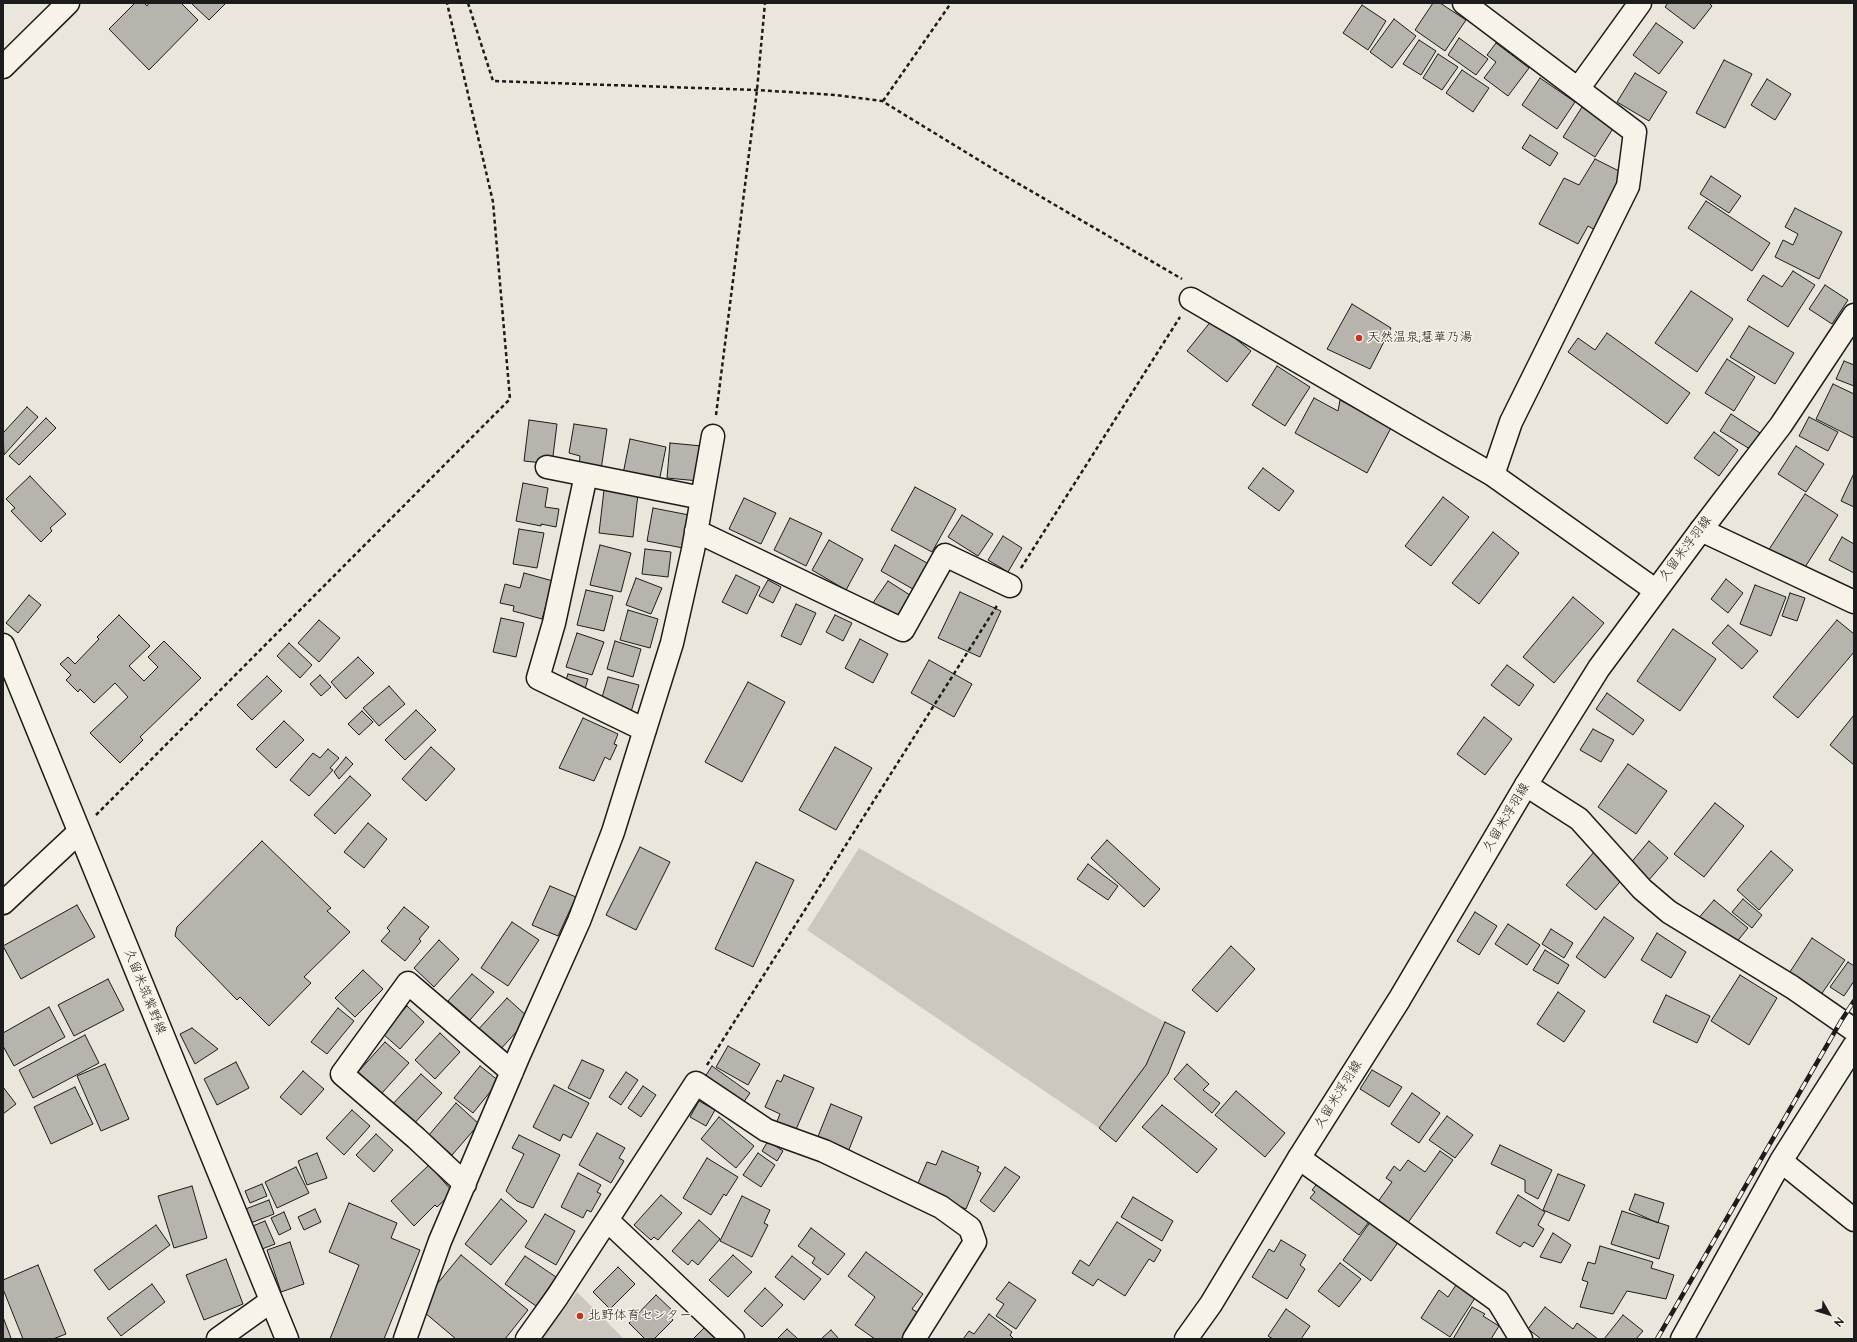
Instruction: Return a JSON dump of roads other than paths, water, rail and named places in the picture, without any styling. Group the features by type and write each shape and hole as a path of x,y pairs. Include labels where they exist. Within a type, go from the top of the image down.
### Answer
{"street":[{"path":"3,67 68,3"},
{"path":"1464,3 1635,132 1628,186 1511,422 1493,475"},
{"path":"1578,89 1640,3"},
{"path":"1191,299 1493,475 1655,590"},
{"name":"久留米浮羽線","path":"1186,1339 1211,1304 1299,1158 1398,1000 1526,785 1599,668 1655,590 1781,425 1854,315"},
{"path":"405,1339 440,1241 512,1072 579,921 614,832 672,643 696,531 713,436"},
{"path":"547,468 702,498"},
{"path":"586,475 554,623 538,678 645,730"},
{"path":"1700,530 1854,602"},
{"path":"696,531 903,630 945,555 1010,586"},
{"name":"久留米筑紫野線","path":"3,645 287,1339"},
{"path":"1526,785 1579,819 1642,889 1669,912 1792,987 1854,1030"},
{"path":"3,902 79,832"},
{"path":"464,1184 416,1138 342,1074 408,983 512,1072"},
{"path":"1682,1339 1781,1161 1854,1046"},
{"path":"527,1339 557,1297 696,1083 766,1130 824,1151 934,1203 970,1228 975,1242 914,1339"},
{"path":"1299,1158 1498,1301 1512,1334"},
{"path":"1781,1161 1854,1220"},
{"path":"607,1220 733,1339"},
{"path":"218,1339 271,1301"}],"railway":[{"path":"1657,1339 1854,1001"}],"place":[{"name":"天然温泉;慧華乃湯","path":"1359,338"},
{"name":"北野体育センター","path":"580,1316"}]}
